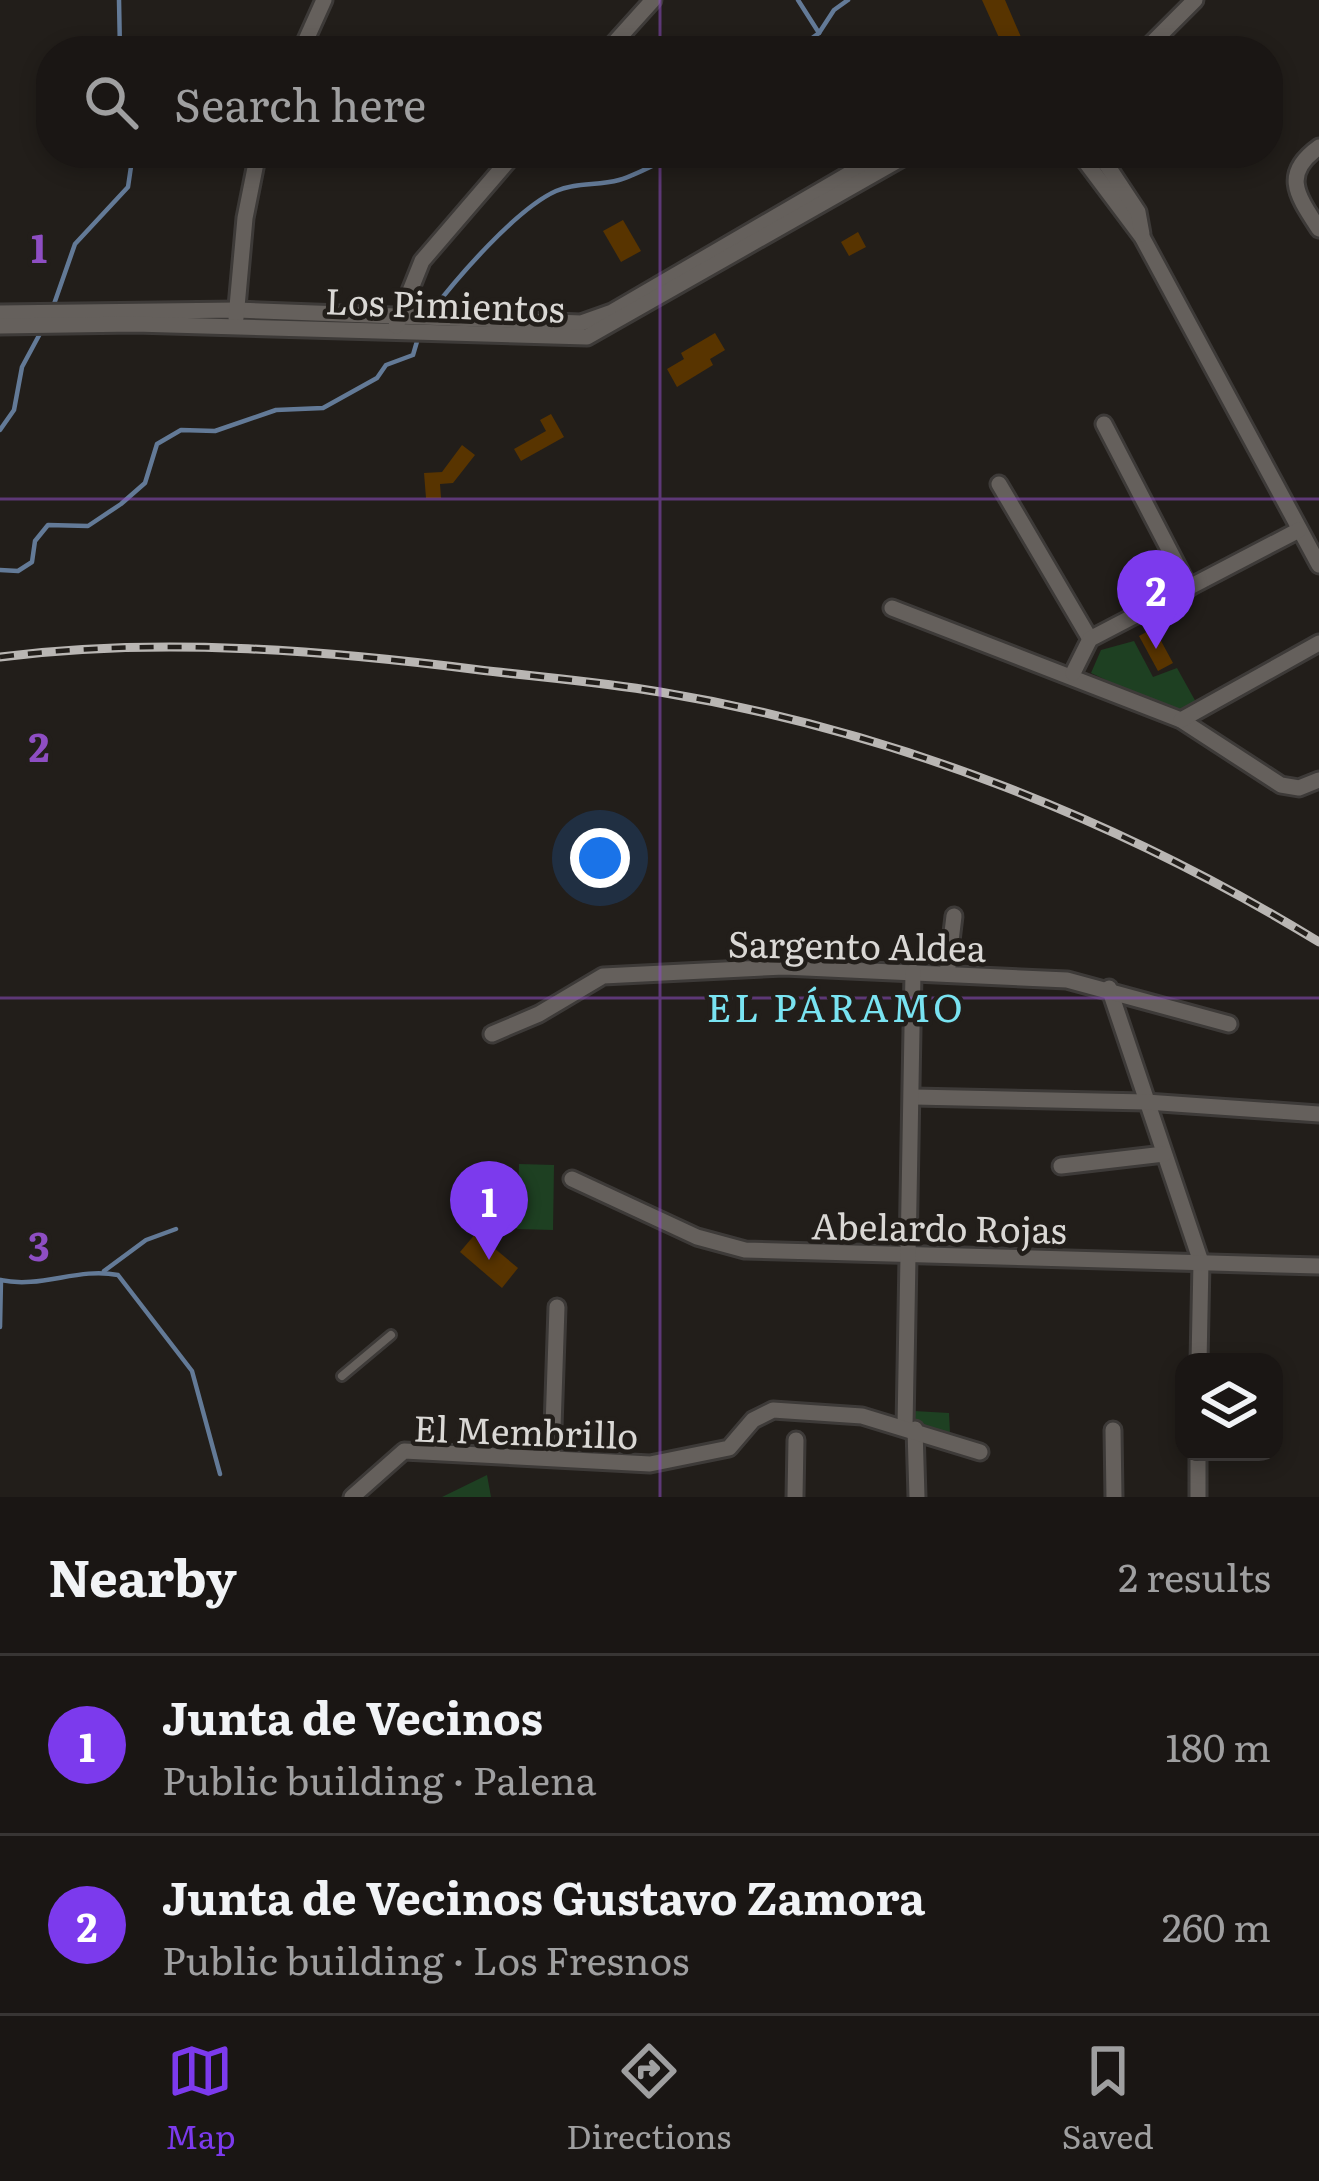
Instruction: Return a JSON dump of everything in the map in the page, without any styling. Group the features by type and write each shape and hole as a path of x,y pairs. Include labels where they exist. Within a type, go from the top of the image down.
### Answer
{"street":[{"path":"309,36 325,0"},
{"path":"621,36 653,0"},
{"path":"1159,36 1195,0"},
{"path":"1319,147 1300,161 1294,175 1298,197 1319,229"},
{"path":"236,318 255,168"},
{"path":"396,324 410,281 438,238 501,168"},
{"name":"Los Pimientos","path":"0,313 396,324 595,320 858,168"},
{"name":"Los Pimientos","path":"396,324 568,339 600,333 885,168"},
{"path":"1090,168 1142,237 1319,565"},
{"path":"1110,168 1138,212 1142,237"},
{"name":"Los Pimientos","path":"0,326 236,318"},
{"path":"1104,424 1189,588"},
{"path":"999,484 1090,639"},
{"path":"1073,674 1090,639 1299,530"},
{"path":"892,608 1073,674 1180,720 1281,784 1299,788 1319,780"},
{"path":"1180,720 1319,643"},
{"path":"947,974 954,916"},
{"name":"Sargento Aldea","path":"492,1034 539,1014 603,976 784,967 1037,977 1109,988 1229,1024"},
{"path":"914,972 909,1255 910,1428 917,1497"},
{"path":"1109,988 1201,1262 1199,1353"},
{"path":"914,1097 1146,1102 1319,1114"},
{"path":"1061,1166 1164,1154"},
{"name":"Abelardo Rojas","path":"572,1179 719,1245 1319,1267"},
{"path":"552,1459 557,1307"},
{"name":"El Membrillo","path":"352,1497 404,1451 650,1465 729,1448 753,1420 772,1410 862,1417 980,1452"},
{"path":"1114,1430 1114,1497"},
{"path":"795,1497 796,1440"},
{"path":"1198,1461 1198,1497"}],"lane":[{"path":"342,1376 392,1335"}],"green space":[{"path":"1134,641 1153,677 1177,668 1197,704 1177,713 1091,673 1101,650"},
{"path":"519,1164 554,1165 553,1230 517,1229"},
{"path":"914,1411 949,1413 950,1434 914,1424"},
{"path":"487,1475 491,1497 442,1497"}],"building":[{"path":"982,0 1005,0 1021,36 998,36"},
{"path":"623,220 641,251 621,262 603,231"},
{"path":"858,232 866,247 849,256 841,242"},
{"path":"715,333 725,350 710,359 713,365 677,387 667,369 684,359 681,353"},
{"path":"551,414 564,437 521,461 514,449 546,431 540,420"},
{"path":"462,445 475,455 453,483 440,484 441,498 426,498 424,473 442,472"},
{"path":"1154,628 1173,663 1158,671 1139,636"},
{"path":"476,1233 518,1268 502,1288 460,1252"}],"waterway":[{"path":"119,0 120,36"},
{"path":"798,0 819,33"},
{"path":"815,36 848,0"},
{"path":"53,307 75,244 128,187 131,168"},
{"path":"431,312 488,246 540,200 564,188 611,182 646,168"},
{"path":"0,430 14,410 22,367 43,328"},
{"path":"0,570 18,571 32,562 35,541 48,525 88,526 121,504 145,483 157,444 181,430 215,431 276,410 323,408 377,378 386,365 413,355 418,338"},
{"path":"104,1271 146,1240 176,1229"},
{"path":"0,1280 118,1275 192,1371 220,1474"},
{"path":"0,1327 1,1280"}],"railway":[{"path":"0,657 120,648 300,652 615,685 746,709 918,756 1084,819 1165,857 1319,942"}],"place":[{"name":"Junta de Vecinos Gustavo Zamora","path":"1156,649"},
{"name":"Junta de Vecinos","path":"489,1260"}],"district":[{"name":"EL PÁRAMO","path":"836,1005"}]}
